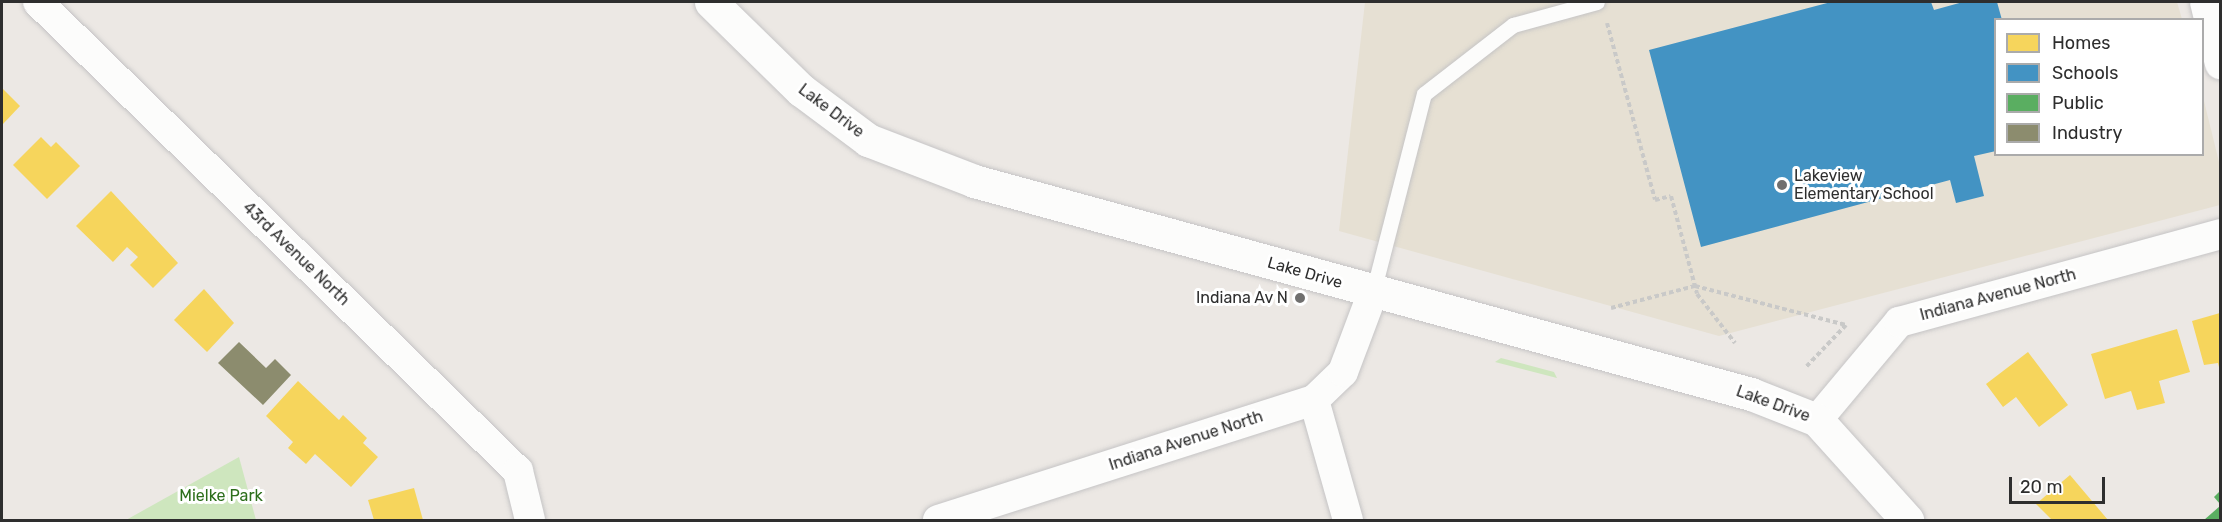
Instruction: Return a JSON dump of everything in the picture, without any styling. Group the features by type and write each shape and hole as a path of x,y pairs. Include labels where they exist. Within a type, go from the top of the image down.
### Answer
{"street":[{"name":"43rd Avenue North","path":"38,2 518,471 530,520"},
{"name":"Lake Drive","path":"711,2 801,90 868,140 974,181 1751,394 1817,420 1907,520"},
{"path":"2205,2 2220,64"},
{"name":"Indiana Avenue North","path":"1817,420 1899,322 2220,234"},
{"name":"Indiana Avenue North","path":"938,520 1314,400 1343,372 1373,292"},
{"path":"1314,400 1347,520"}],"lane":[{"path":"1373,292 1424,94 1513,24 1601,7"}],"path":[{"path":"1601,7 1654,200 1671,196 1695,286 1735,343"},
{"path":"1611,308 1695,286 1846,325 1805,368"}],"shaded area":[{"name":"Lakeview Elementary School","path":"1365,2 2177,2 2182,18 1994,18 1994,156 2204,156 2204,101 2220,166 2220,205 1719,336 1339,231"}],"green space":[{"path":"1501,358 1554,372 1557,378 1495,362"},
{"name":"Mielke Park","path":"239,457 256,520 126,520"}],"building: Homes":[{"path":"2,88 20,106 3,124 2,122"},
{"path":"41,137 51,147 56,142 80,166 47,199 13,165"},
{"path":"111,191 178,263 153,288 130,265 138,257 127,247 113,262 76,226"},
{"path":"204,289 234,323 207,352 174,320"},
{"path":"2220,313 2220,371 2218,363 2204,365 2192,321"},
{"path":"2177,329 2190,372 2159,381 2165,403 2137,410 2131,391 2105,399 2091,354"},
{"path":"2028,352 2068,405 2039,427 2016,397 2003,407 1986,384"},
{"path":"298,381 339,420 343,415 367,438 363,443 378,457 351,487 315,454 306,464 288,448 293,442 266,416"},
{"path":"2070,475 2108,520 2052,520 2036,504"},
{"path":"414,488 423,520 374,520 368,500"}],"building: Schools":[{"name":"Lakeview Elementary School","path":"1831,2 1931,2 1934,10 1963,2 1997,2 2001,18 1994,18 1994,151 1974,156 1984,196 1956,203 1950,180 1701,247 1649,50"}],"building: Public":[{"path":"2220,491 2220,504 2214,497"},
{"path":"2220,506 2220,520 2204,520"}],"building: Industry":[{"path":"239,342 266,368 275,359 291,375 263,405 218,363"}],"place":[{"name":"Lakeview Elementary School","path":"1782,185"},
{"name":"Indiana Av N","path":"1300,298"}]}
